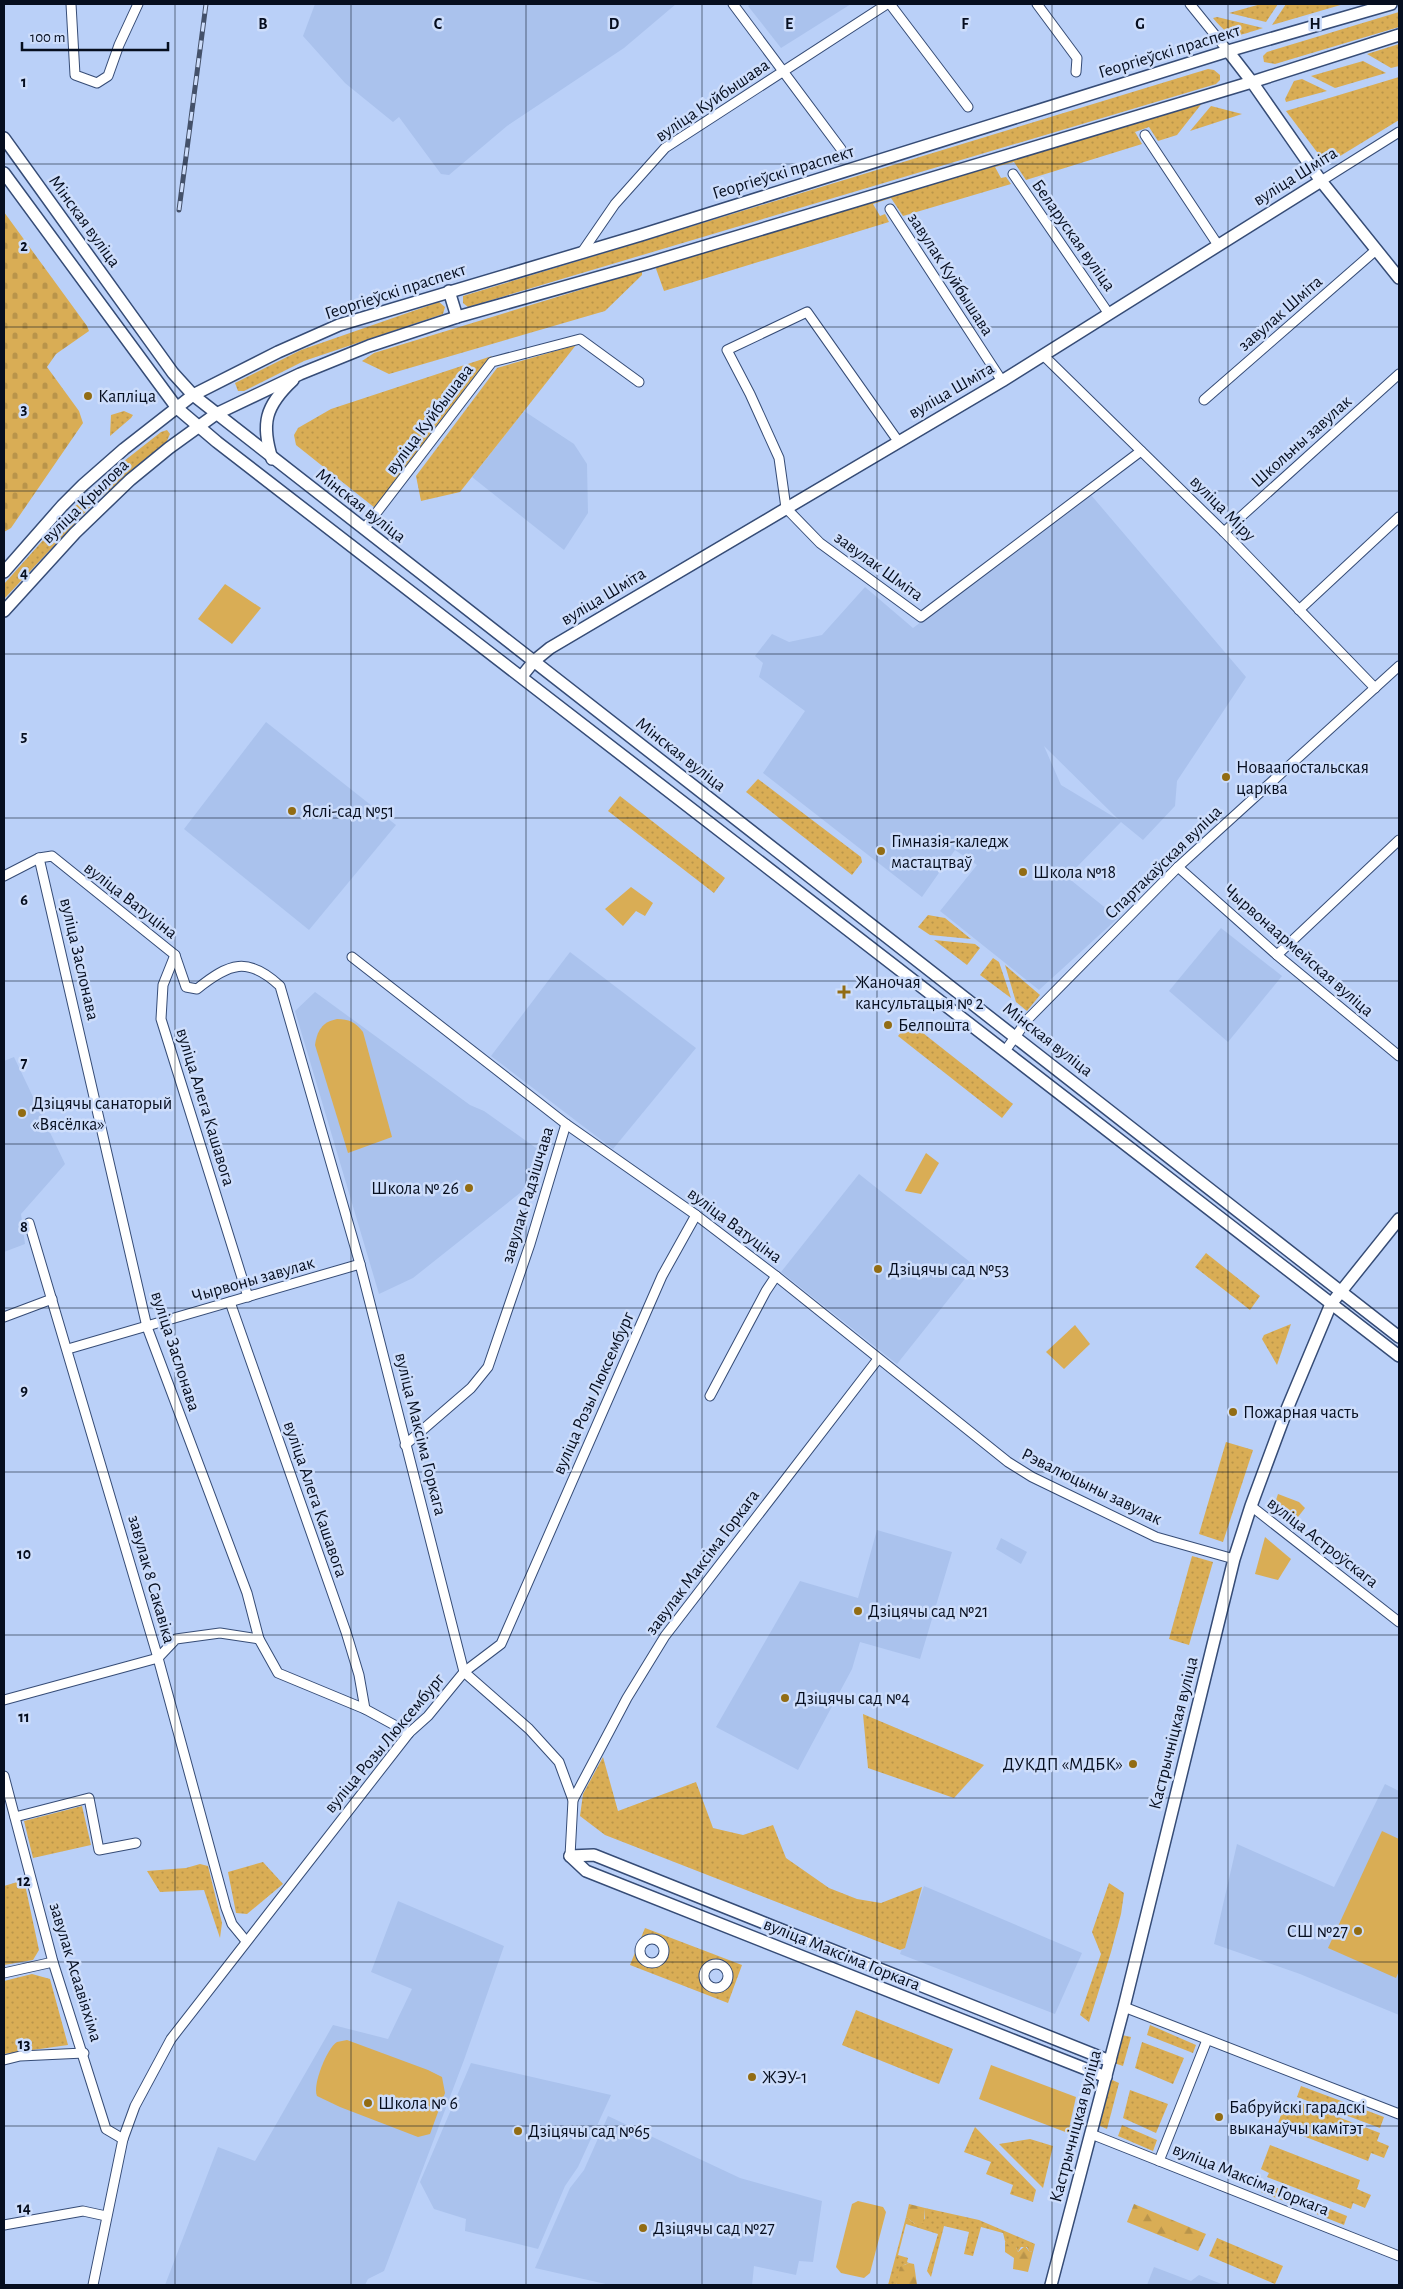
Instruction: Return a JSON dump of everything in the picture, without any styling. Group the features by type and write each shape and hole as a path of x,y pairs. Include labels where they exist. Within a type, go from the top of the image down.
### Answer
{"main road":[{"name":"Георгіеўскі праспект","path":"177,408 193,395 278,352 339,325 582,252 1228,51 1391,4"},
{"path":"216,414 300,374 369,346 457,317 648,263 1252,82 1399,35"},
{"path":"1228,51 1321,181 1399,278"},
{"name":"Мінская вуліца","path":"4,138 173,373 193,395 272,459 1016,1036 1399,1337"},
{"name":"Мінская вуліца","path":"4,173 177,408 198,426 1399,1356"},
{"name":"вуліца Шміта","path":"522,676 534,661 550,648 1002,381 1321,181"},
{"path":"448,292 457,317"},
{"path":"272,459 266,436 268,413 277,397 300,374"},
{"name":"вуліца Крылова","path":"4,572 62,506 83,486 124,449 177,408"},
{"name":"вуліца Крылова","path":"4,611 75,533 130,480 216,414"},
{"name":"Кастрычніцкая вуліца","path":"1051,2285 1124,2007 1234,1559 1251,1506 1296,1386 1331,1304 1399,1219"},
{"name":"вуліца Максіма Горкага","path":"570,1856 594,1855 1110,2061"},
{"name":"вуліца Максіма Горкага","path":"570,1856 586,1870 1106,2077"}],"street":[{"path":"71,4 75,75 97,82 108,76 119,45 138,4"},
{"path":"733,4 841,149"},
{"path":"888,4 968,107"},
{"name":"вуліца Куйбышава","path":"582,252 615,204 665,148 888,4"},
{"path":"1037,4 1077,58 1076,72"},
{"path":"1190,4 1228,51"},
{"name":"вуліца Шміта","path":"1321,181 1399,132"},
{"path":"1144,135 1218,245"},
{"name":"Беларуская вуліца","path":"1013,174 1109,314"},
{"name":"завулак Куйбышава","path":"890,209 1002,381"},
{"name":"завулак Шміта","path":"1204,400 1376,250"},
{"path":"786,508 779,458 727,350 807,312 898,441"},
{"name":"вуліца Куйбышава","path":"364,529 492,362 580,338 639,382"},
{"name":"вуліца Міру","path":"1043,355 1224,532 1375,688"},
{"name":"Школьны завулак","path":"1224,532 1399,374"},
{"name":"завулак Шміта","path":"786,508 820,543 921,617 1141,451"},
{"path":"1299,610 1399,517"},
{"name":"Спартакаўская вуліца","path":"1005,1051 1028,1019 1178,867 1399,666"},
{"path":"1277,955 1399,840"},
{"name":"вуліца Ватуціна","path":"39,858 52,856 175,955 186,987 197,990 224,971 237,966 253,966 266,973 280,986"},
{"path":"4,876 39,858"},
{"name":"вуліца Заслонава","path":"39,858 147,1327 247,1593 260,1639 278,1673 365,1709 408,1733"},
{"name":"Чырвонаармейская вуліца","path":"1178,867 1277,955 1399,1056"},
{"name":"вуліца Алега Кашавога","path":"175,955 163,985 161,1019 248,1297"},
{"name":"завулак Радзішчава","path":"352,957 566,1124 530,1244 488,1366 472,1388 405,1445"},
{"name":"вуліца Максіма Горкага","path":"280,986 360,1264 464,1672"},
{"name":"вуліца Ватуціна","path":"566,1124 696,1215 776,1276 878,1360"},
{"name":"вуліца Розы Люксембург","path":"93,2285 123,2139 135,2106 172,2039 408,1733 428,1716 464,1672 501,1644 662,1276 696,1215"},
{"name":"завулак 8 Сакавіка","path":"28,1223 68,1350 158,1658 226,1908 232,1924 246,1941"},
{"name":"Чырвоны завулак","path":"68,1350 360,1264"},
{"path":"710,1396 766,1291 776,1276"},
{"path":"4,1317 52,1299"},
{"name":"вуліца Алега Кашавога","path":"230,1302 346,1632 359,1675 365,1709"},
{"name":"Рэвалюцыны завулак","path":"878,1360 1008,1462 1032,1477 1156,1537 1234,1559"},
{"name":"завулак Максіма Горкага","path":"573,1800 627,1698 665,1636 878,1360"},
{"name":"вуліца Астроўскага","path":"1251,1506 1399,1622"},
{"path":"4,1700 158,1658 176,1639 220,1633 260,1639"},
{"path":"464,1672 529,1729 559,1762 573,1800 570,1856"},
{"name":"завулак Асаавіяхіма","path":"4,1776 53,1962 84,2053 106,2129 123,2139"},
{"path":"15,1818 89,1798 99,1850 136,1842"},
{"path":"4,1973 53,1962"},
{"path":"1124,2007 1399,2114"},
{"path":"1159,2161 1206,2040"},
{"path":"4,2060 20,2056 84,2053"},
{"name":"вуліца Максіма Горкага","path":"1090,2134 1399,2256"},
{"path":"4,2225 84,2211 106,2216"}],"shaded area":[{"path":"315,4 676,4 624,48 507,126 449,175 441,174 399,117 393,122 345,83 303,36"},
{"path":"751,4 851,4 781,48 748,6"},
{"path":"524,411 574,444 587,464 588,513 564,550 472,477"},
{"path":"1091,495 1246,677 1177,781 1175,806 1143,840 1121,822 1067,877 1118,918 1039,990 940,911 977,865 955,850 922,897 763,773 805,711 759,677 763,663 755,656 772,634 789,642 822,635 865,587 913,628","holes":["1044,746 1119,820 1061,785"]},
{"path":"266,722 396,825 309,930 184,829"},
{"path":"1221,928 1282,976 1228,1042 1169,991"},
{"path":"570,952 696,1048 613,1149 491,1056"},
{"path":"315,992 470,1105 484,1111 546,1155 520,1193 413,1278 379,1294 295,1011"},
{"name":"Дзіцячы санаторый «Вясёлка»","path":"14,1057 65,1164 21,1214 25,1244 4,1252 4,1061"},
{"name":"Дзіцячы сад №53","path":"859,1174 975,1266 897,1364 781,1272"},
{"path":"877,1530 952,1552 920,1659 860,1642 852,1669 798,1770 716,1727 800,1581 858,1598"},
{"path":"1001,1538 1027,1552 1021,1564 996,1549"},
{"path":"1385,1784 1399,1791 1399,2015 1300,1974 1214,1944 1237,1844 1334,1887"},
{"path":"924,1886 1082,1953 1055,2014 900,1954"},
{"name":"Школа № 6","path":"398,1901 504,1946 464,2060 384,2271 368,2279 365,2285 165,2285 218,2147 255,2161 333,2025 388,2039 412,1989 371,1972"},
{"name":"Дзіцячы сад №65","path":"471,2063 611,2095 578,2167 565,2186 538,2249 465,2231 466,2219 434,2209 420,2182"},
{"name":"Дзіцячы сад №27","path":"608,2116 740,2178 822,2201 813,2262 799,2261 796,2275 754,2266 752,2285 610,2285 535,2268 570,2188 584,2170"},
{"path":"1154,2267 1191,2281 1199,2275 1224,2285 1147,2285"}],"green space":[{"path":"1261,4 1278,4 1266,22 1229,13"},
{"path":"1286,4 1344,4 1272,25"},
{"path":"1399,12 1399,27 1275,64 1264,62 1263,56 1267,52"},
{"path":"1217,17 1263,28 1241,35 1230,34 1213,18"},
{"path":"1399,44 1399,66 1391,68 1367,54"},
{"path":"1363,61 1386,73 1335,88 1311,76"},
{"path":"1208,69 1214,70 1220,75 1220,80 1216,84 468,307 463,303 463,296"},
{"path":"1399,77 1399,120 1332,161 1320,156 1286,111"},
{"path":"1302,79 1327,91 1286,102 1285,99 1294,81"},
{"path":"1203,102 1177,135 1158,141 1149,127 1135,132 1142,144 1026,180 1014,162 995,167 1001,178 1006,177 1011,184 903,216 891,198 873,204 880,216 885,214 889,222 664,291 655,266"},
{"path":"1211,106 1242,114 1190,131"},
{"path":"4,212 89,331 56,354 47,367 79,411 83,423 11,528 4,532"},
{"path":"642,271 642,275 605,311 389,374 362,361 374,353"},
{"path":"439,302 445,307 443,314 304,361 244,391 238,391 235,383 301,350"},
{"path":"576,345 460,492 421,501 416,476 497,368"},
{"path":"492,356 375,508 296,445 294,435 298,428 331,409"},
{"path":"124,411 133,415 110,436 111,415"},
{"path":"167,430 170,434 166,443 94,503 4,599 4,584 62,519 114,469 161,432"},
{"path":"225,584 261,608 232,644 198,619"},
{"path":"758,779 861,857 862,862 852,875 746,792"},
{"path":"620,796 725,878 714,893 608,811"},
{"path":"631,887 653,903 645,916 636,911 623,926 605,909"},
{"path":"928,915 945,918 971,939 930,935 918,927"},
{"path":"934,940 975,944 980,948 967,965"},
{"path":"993,958 999,962 1011,998 980,975"},
{"path":"1005,965 1040,995 1027,1011 1016,1002"},
{"path":"337,1019 352,1022 363,1032 392,1137 348,1153 315,1045 321,1028 328,1022"},
{"path":"909,1022 1013,1104 1002,1118 898,1036"},
{"path":"926,1153 939,1163 921,1194 905,1191"},
{"path":"1206,1253 1260,1296 1250,1310 1195,1267"},
{"path":"1291,1324 1277,1365 1262,1339 1264,1335"},
{"path":"1075,1325 1090,1344 1064,1369 1046,1352"},
{"path":"1226,1442 1253,1450 1223,1542 1199,1534"},
{"path":"1278,1494 1299,1502 1305,1508 1294,1522 1274,1506"},
{"path":"1265,1537 1291,1559 1278,1580 1255,1574"},
{"path":"1192,1556 1213,1562 1189,1645 1169,1639"},
{"path":"863,1714 984,1765 954,1798 868,1768"},
{"path":"603,1757 618,1811 696,1782 713,1828 743,1835 773,1825 786,1858 829,1888 857,1899 881,1903 922,1887 905,1948 900,1950 605,1835 580,1816 583,1794"},
{"path":"82,1806 91,1845 33,1858 24,1821"},
{"path":"1382,1831 1399,1839 1399,1971 1396,1978 1328,1948"},
{"path":"263,1862 283,1884 247,1914 236,1913 228,1872"},
{"path":"200,1864 208,1866 222,1923 220,1938 204,1890 160,1892 147,1871 186,1868"},
{"path":"24,1880 39,1950 33,1960 4,1965 4,1886"},
{"path":"1109,1883 1124,1893 1121,1914 1089,2022 1080,2015 1101,1954 1092,1932"},
{"path":"645,1928 742,1965 728,2003 630,1965","holes":["656,1939 664,1947 664,1956 657,1963 647,1962 640,1955 641,1946 648,1940","716,1963 725,1967 728,1975 724,1984 715,1988 706,1984 703,1976 707,1967"]},
{"path":"32,1974 50,1979 68,2045 4,2054 4,1981"},
{"path":"856,2010 953,2049 939,2084 842,2045"},
{"path":"1150,2025 1196,2045 1193,2053 1147,2035"},
{"path":"1122,2035 1131,2037 1123,2066 1114,2063"},
{"path":"347,2040 442,2077 445,2093 430,2134 418,2137 340,2107 317,2096 318,2076 329,2051 337,2042"},
{"path":"1142,2042 1184,2058 1173,2084 1135,2068"},
{"path":"991,2065 1076,2097 1068,2133 979,2099"},
{"path":"1110,2079 1119,2083 1107,2129 1098,2125"},
{"path":"1301,2086 1384,2117 1380,2128 1297,2097"},
{"path":"1130,2090 1168,2104 1156,2133 1123,2118"},
{"path":"1286,2101 1294,2105 1296,2101 1380,2133 1377,2141 1389,2146 1384,2158 1371,2153 1368,2161 1277,2126"},
{"path":"1122,2125 1157,2140 1153,2151 1118,2136"},
{"path":"975,2127 1036,2190 1033,2202 1010,2194 1013,2185 986,2174 991,2162 964,2152"},
{"path":"1030,2139 1053,2146 1043,2188 999,2144"},
{"path":"1270,2145 1360,2180 1357,2189 1371,2195 1365,2208 1353,2203 1351,2209 1267,2177 1269,2173 1261,2169"},
{"path":"1265,2183 1347,2216 1344,2225 1261,2192"},
{"path":"858,2201 883,2207 886,2212 870,2273 864,2278 841,2273 836,2267 852,2204"},
{"path":"909,2204 925,2208 924,2223 915,2224 906,2217"},
{"path":"1134,2204 1206,2234 1198,2251 1127,2222"},
{"path":"925,2208 979,2220 1035,2244 1033,2252 1029,2251 1027,2247 1021,2247 1018,2252 1016,2247 1009,2247 1003,2233 981,2227 973,2256 964,2254 969,2232 944,2226 931,2277 927,2271 938,2234 906,2224 898,2255 908,2258 907,2262 909,2263 904,2265 896,2285 888,2285 906,2217 915,2224 925,2219"},
{"path":"1217,2238 1283,2266 1275,2284 1209,2256"},
{"path":"1005,2241 1010,2247 1016,2247 1018,2252 1025,2246 1029,2251 1033,2252 1028,2272 1013,2269 1014,2258 1005,2252"},
{"path":"909,2263 914,2264 917,2285 896,2285 900,2267"}],"railway":[{"path":"179,210 206,4"}],"place":[{"name":"Капліца","path":"88,396"},
{"name":"Новаапостальская царква","path":"1226,777"},
{"name":"Яслі-сад №51","path":"292,811"},
{"name":"Гімназія-каледж мастацтваў","path":"881,851"},
{"name":"Школа №18","path":"1023,872"},
{"name":"Жаночая кансультацыя № 2","path":"844,992"},
{"name":"Белпошта","path":"888,1025"},
{"name":"Дзіцячы санаторый «Вясёлка»","path":"22,1113"},
{"name":"Школа № 26","path":"469,1188"},
{"name":"Дзіцячы сад №53","path":"878,1269"},
{"name":"Пожарная часть","path":"1233,1412"},
{"name":"Дзіцячы сад №21","path":"858,1611"},
{"name":"Дзіцячы сад №4","path":"785,1698"},
{"name":"ДУКДП «МДБК»","path":"1133,1764"},
{"name":"СШ №27","path":"1358,1931"},
{"name":"ЖЭУ-1","path":"752,2077"},
{"name":"Школа № 6","path":"368,2103"},
{"name":"Бабруйскі гарадскі выканаўчы камітэт","path":"1219,2117"},
{"name":"Дзіцячы сад №65","path":"518,2131"},
{"name":"Дзіцячы сад №27","path":"643,2228"}]}
